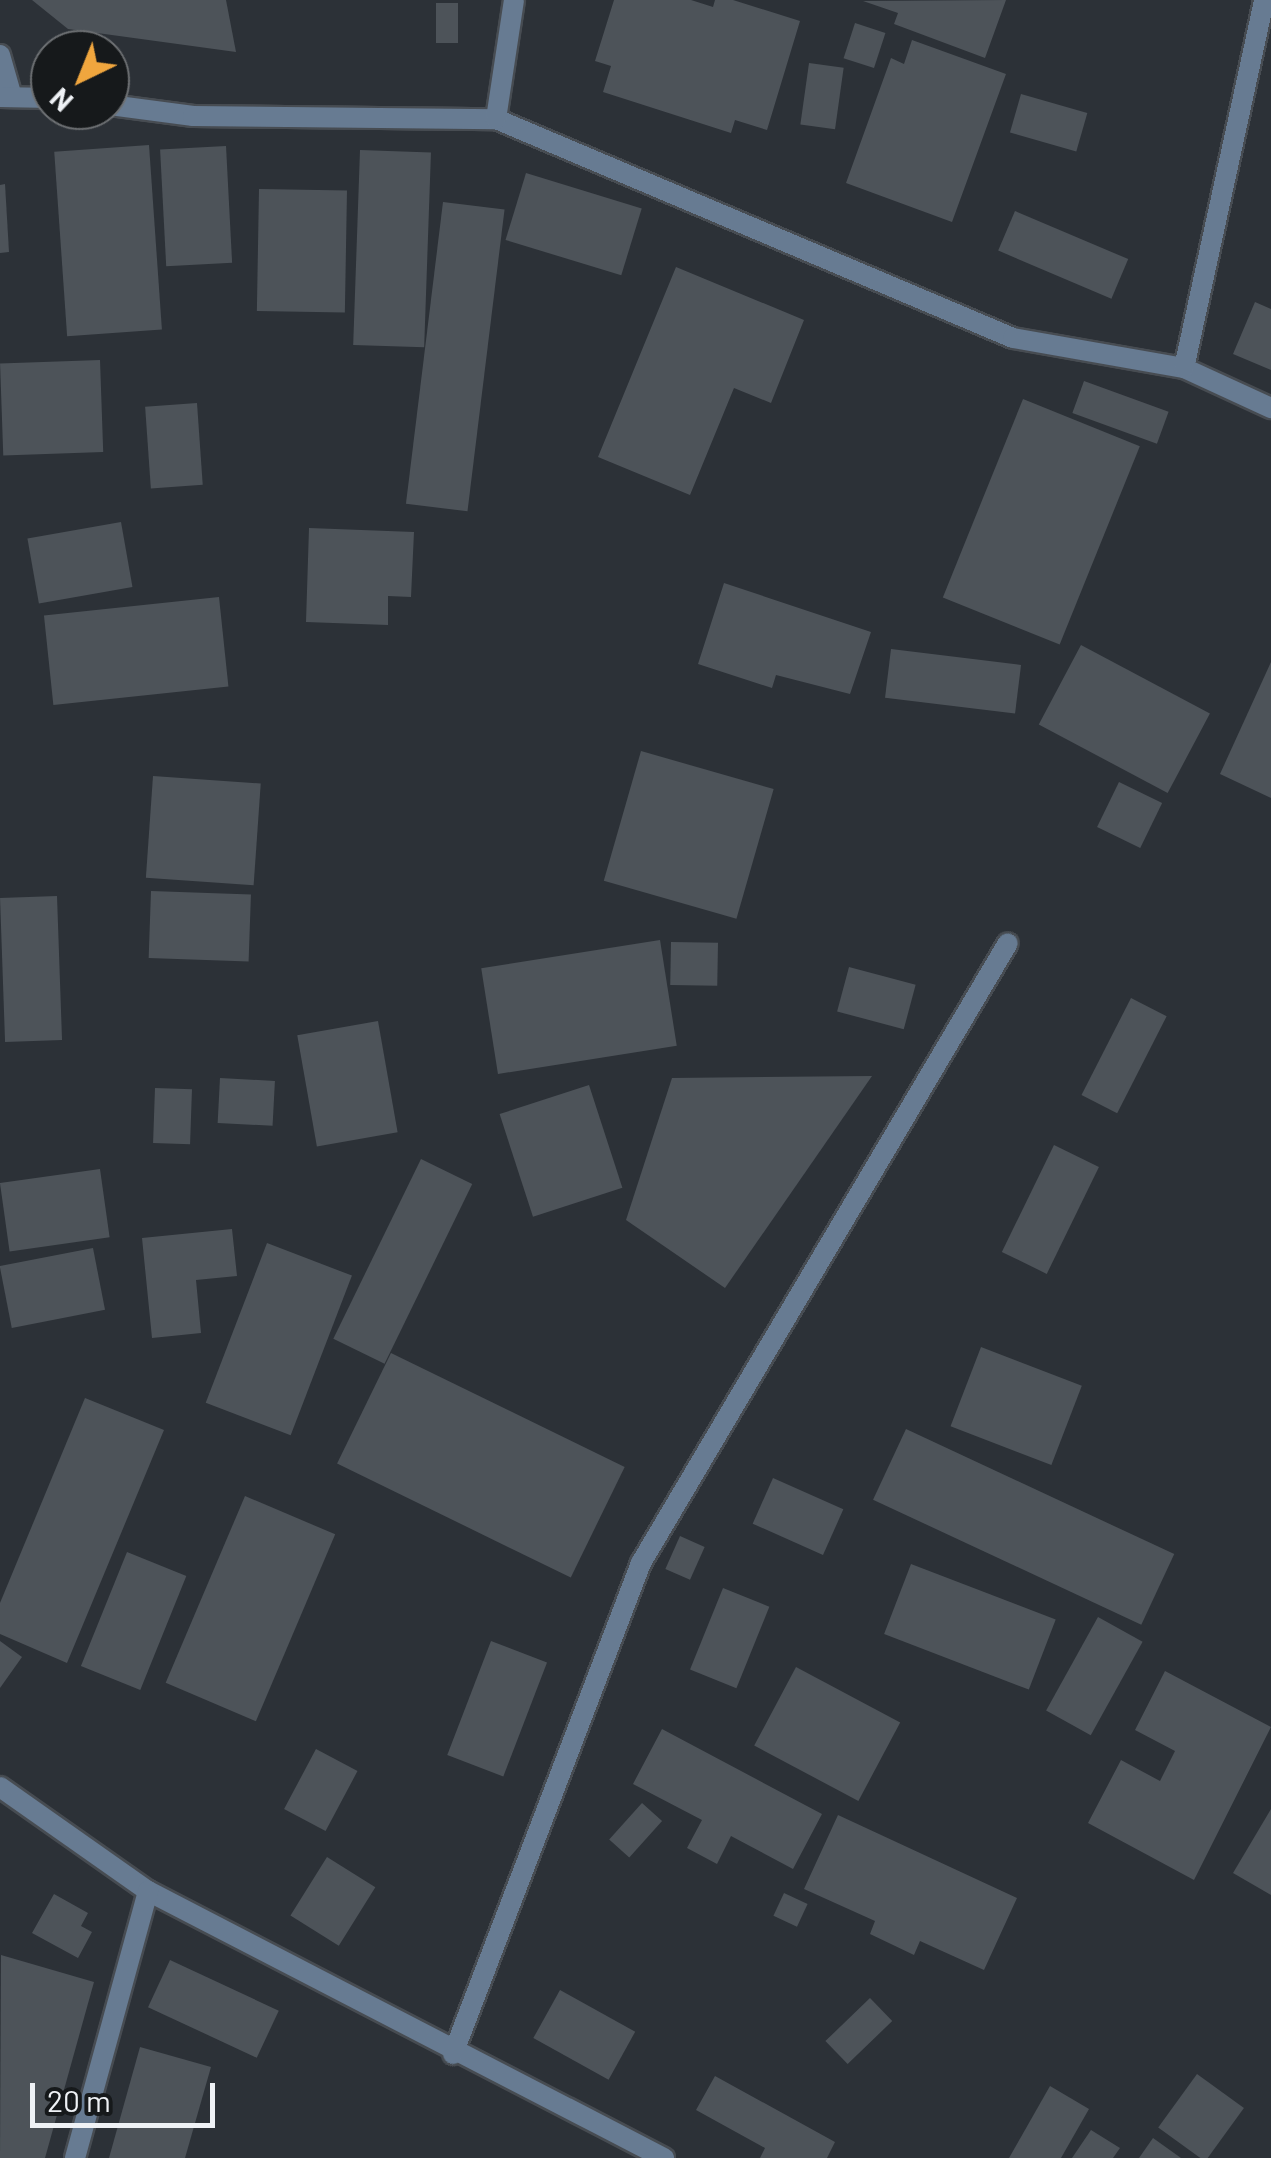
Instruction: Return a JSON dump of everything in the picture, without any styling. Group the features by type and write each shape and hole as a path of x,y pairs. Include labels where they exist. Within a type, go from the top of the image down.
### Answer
{"street":[{"path":"496,119 514,0"},
{"path":"1184,368 1264,0"},
{"path":"0,54 5,95 30,97"},
{"path":"130,108 192,116 496,119 1012,338 1184,368 1271,408"},
{"path":"453,2054 641,1563 1008,944"},
{"path":"0,1786 148,1891 453,2054 664,2158"},
{"path":"75,2158 148,1891"}],"building":[{"path":"32,0 226,0 236,52 130,37 130,30 68,29"},
{"path":"614,0 691,0 713,7 715,0 733,0 800,21 767,130 735,120 731,133 603,92 611,66 595,61"},
{"path":"1006,0 985,58 894,24 898,13 863,1"},
{"path":"436,3 458,3 458,43 436,43"},
{"path":"855,23 885,33 874,68 844,58"},
{"path":"912,40 1006,74 952,222 846,183 891,58 904,64"},
{"path":"809,63 844,68 835,129 800,124"},
{"path":"1021,94 1087,113 1076,151 1010,132"},
{"path":"149,145 162,330 67,336 54,152"},
{"path":"226,146 232,263 166,266 160,149"},
{"path":"360,150 431,152 424,347 353,345"},
{"path":"526,173 642,208 621,275 506,240"},
{"path":"5,184 9,252 0,253 0,185"},
{"path":"259,189 347,191 345,313 257,311"},
{"path":"443,202 505,210 467,511 406,504"},
{"path":"1015,211 1128,259 1111,299 998,251"},
{"path":"676,267 804,320 771,403 734,388 690,495 598,457"},
{"path":"1255,302 1271,309 1271,370 1233,354"},
{"path":"100,360 103,452 3,455 0,363"},
{"path":"1084,381 1169,412 1157,444 1072,413"},
{"path":"1023,399 1140,446 1060,645 943,597"},
{"path":"197,403 203,485 151,488 145,407"},
{"path":"121,522 132,587 39,603 27,538"},
{"path":"309,528 414,532 411,597 388,596 388,625 306,622"},
{"path":"724,583 871,632 850,694 776,675 772,688 698,664"},
{"path":"219,597 228,687 53,705 44,615"},
{"path":"1081,645 1210,714 1168,793 1039,724"},
{"path":"891,649 1021,665 1015,714 885,698"},
{"path":"1271,662 1271,798 1220,774"},
{"path":"641,751 774,789 736,919 604,881"},
{"path":"153,776 261,784 254,885 146,878"},
{"path":"1119,782 1162,803 1140,848 1097,827"},
{"path":"151,891 251,894 249,961 149,958"},
{"path":"57,896 62,1040 5,1042 0,898"},
{"path":"660,940 677,1046 498,1074 481,968"},
{"path":"671,942 718,943 717,986 670,985"},
{"path":"849,967 916,985 904,1029 837,1011"},
{"path":"1131,998 1167,1016 1117,1113 1082,1095"},
{"path":"378,1021 398,1132 317,1147 297,1035"},
{"path":"872,1076 725,1288 626,1220 672,1078"},
{"path":"220,1078 275,1081 273,1126 218,1123"},
{"path":"589,1085 622,1188 533,1217 500,1114"},
{"path":"155,1088 192,1089 190,1144 153,1143"},
{"path":"1054,1145 1099,1167 1047,1274 1002,1252"},
{"path":"421,1159 472,1184 385,1364 333,1339"},
{"path":"100,1169 110,1237 10,1251 0,1183"},
{"path":"232,1229 237,1276 196,1280 201,1333 152,1338 142,1238"},
{"path":"267,1243 352,1276 291,1435 206,1403"},
{"path":"93,1248 105,1310 12,1328 0,1266"},
{"path":"981,1347 1082,1386 1051,1465 951,1426"},
{"path":"391,1353 625,1467 571,1578 337,1464"},
{"path":"85,1398 164,1430 67,1663 0,1634 0,1603"},
{"path":"906,1429 1174,1554 1141,1625 873,1500"},
{"path":"773,1478 843,1509 823,1555 753,1524"},
{"path":"245,1496 335,1534 256,1721 166,1683"},
{"path":"680,1536 705,1547 690,1580 665,1569"},
{"path":"127,1552 186,1576 140,1690 81,1666"},
{"path":"911,1564 1056,1620 1029,1690 884,1634"},
{"path":"723,1588 769,1607 736,1688 690,1670"},
{"path":"1098,1617 1143,1642 1091,1735 1046,1711"},
{"path":"0,1641 22,1657 0,1688"},
{"path":"491,1641 547,1663 503,1776 447,1755"},
{"path":"796,1667 900,1722 858,1801 754,1746"},
{"path":"1165,1671 1271,1727 1194,1880 1088,1823 1121,1760 1160,1781 1175,1751 1135,1730"},
{"path":"662,1729 822,1814 793,1869 731,1836 717,1864 687,1848 702,1820 633,1784"},
{"path":"316,1749 357,1771 326,1831 284,1809"},
{"path":"642,1803 662,1821 629,1857 609,1839"},
{"path":"1271,1809 1271,1895 1233,1873"},
{"path":"838,1815 1017,1898 984,1970 920,1941 914,1955 870,1934 875,1921 804,1889"},
{"path":"327,1857 375,1887 339,1946 290,1916"},
{"path":"784,1893 808,1904 797,1927 773,1916"},
{"path":"54,1894 88,1913 81,1926 92,1932 78,1958 32,1933"},
{"path":"1,1955 94,1982 45,2158 0,2158"},
{"path":"170,1960 279,2011 257,2058 148,2007"},
{"path":"560,1990 635,2032 609,2080 533,2038"},
{"path":"870,1998 892,2021 848,2064 825,2041"},
{"path":"140,2047 211,2067 185,2158 109,2158"},
{"path":"1197,2074 1244,2108 1208,2158 1200,2158 1158,2127"},
{"path":"715,2076 835,2142 827,2158 760,2158 765,2148 696,2110"},
{"path":"1050,2086 1089,2109 1061,2158 1009,2158"},
{"path":"1091,2130 1120,2148 1113,2158 1072,2158"},
{"path":"1153,2138 1181,2158 1139,2158"}]}
